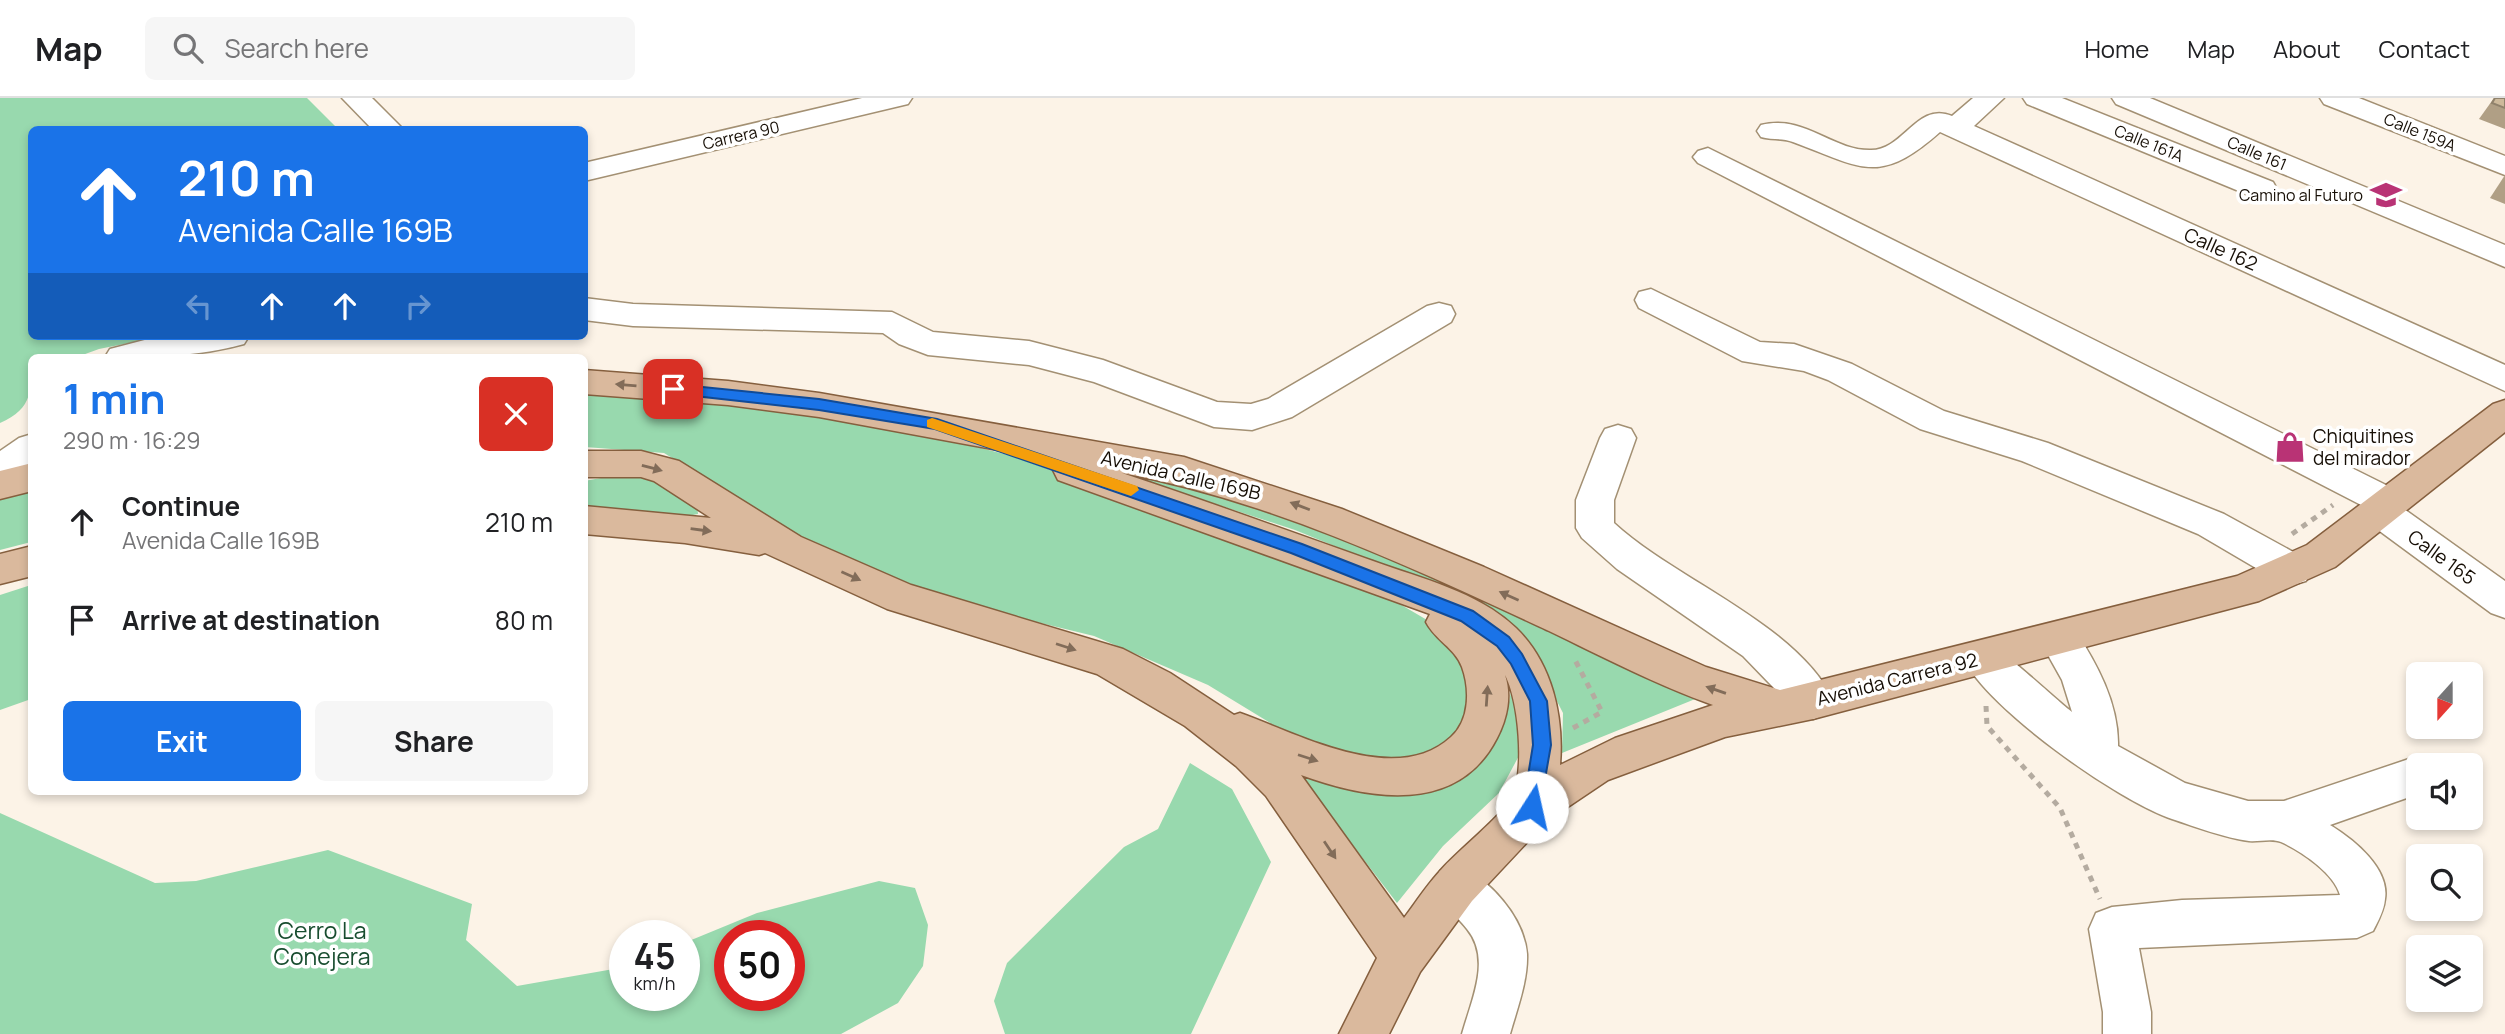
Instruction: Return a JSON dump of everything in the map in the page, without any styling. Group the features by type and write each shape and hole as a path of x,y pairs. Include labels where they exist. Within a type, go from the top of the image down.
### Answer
{"main road":[{"name":"Avenida Calle 169B","path":"588,382 728,393 937,424 1184,471 1282,500 1564,621 1672,673 1717,691 1798,704"},
{"name":"Avenida Carrera 92","path":"1363,1034 1402,956 1457,886 1532,807 1558,787 1630,751 1725,719 1798,704 2212,600 2278,561 2321,556 2375,500 2505,413"},
{"path":"937,424 1296,548 1426,597 1488,629 1503,641 1538,701 1542,745 1532,807"},
{"path":"588,464 641,464 666,471 788,548 901,598 1109,661 1200,713 1311,760 1361,773 1406,777 1432,772 1451,762 1471,744 1483,726 1489,698 1488,679 1472,643 1430,613 1296,548"},
{"path":"0,485 28,478"},
{"path":"588,520 705,530 788,548"},
{"path":"0,569 28,562"},
{"path":"1200,713 1251,753 1281,782 1402,956"}],"street":[{"path":"356,98 386,126"},
{"path":"809,98 836,98"},
{"name":"Carrera 90","path":"588,171 898,98"},
{"path":"1771,131 1788,131 1851,156 1875,159 1892,155 1945,115 1990,98"},
{"name":"Calle 161A","path":"2037,98 2259,194 2278,162"},
{"name":"Calle 161","path":"2126,98 2505,257"},
{"name":"Calle 159A","path":"2334,98 2505,166"},
{"name":"Calle 162","path":"1945,115 2505,379"},
{"name":"Calle 165","path":"1708,157 2375,500 2505,602"},
{"path":"1651,300 1754,353 1794,356 1840,372 1932,420 2035,452 2211,524 2278,561"},
{"path":"588,310 632,315 870,320 892,323 911,336 928,342 1029,353 1103,372 1214,414 1252,417 1280,408 1439,314"},
{"path":"130,354 207,340"},
{"path":"1618,438 1595,500 1595,528 1618,552 1748,637 1783,667 1798,704"},
{"path":"0,469 28,450"},
{"path":"2059,639 2077,665 2093,707 2098,737 2096,755"},
{"path":"1974,660 2096,755 2174,800 2248,821 2284,821 2406,779"},
{"path":"2127,1034 2127,1012 2112,929 2182,922 2357,916 2363,896 2357,876 2333,852 2284,821"},
{"path":"1457,886 1486,912 1499,931 1504,949 1502,973 1486,1034"}],"path":[{"path":"2278,561 2287,538 2375,500"},
{"path":"1542,745 1601,712 1572,653"},
{"path":"1974,660 1984,693 1987,726 2060,808 2081,850 2112,929"}],"green space":[{"path":"0,98 307,98 335,126 28,126 28,340 144,340 85,354 28,354 28,397 19,411 0,423"},
{"path":"588,387 607,387 906,429 1012,456 1323,569 1381,593 1456,637 1475,712 1453,745 1421,758 1372,765 1280,729 1208,685 1094,636 939,598 813,544 664,453 588,447"},
{"path":"1093,464 1196,486 1287,514 1715,691 1562,753 1563,713 1540,668 1418,580 1295,530"},
{"path":"629,473 651,475 697,503 698,514 682,517 588,510 588,480"},
{"path":"28,484 28,543 0,550 0,493"},
{"path":"28,586 28,700 0,710 0,595"},
{"path":"1522,687 1521,752 1499,793 1443,846 1397,903 1344,834 1283,764 1358,789 1409,794 1434,789 1456,778 1493,742 1505,722 1511,690"},
{"path":"1190,763 1232,789 1271,862 1191,1034 1005,1034 994,1001 1007,963 1124,847 1158,829"},
{"name":"Cerro La Conejera","path":"0,813 155,883 196,881 328,850 472,904 466,940 517,986 609,970 609,1011 700,1011 700,936 714,931 714,1011 805,1011 805,920 740,920 757,913 879,881 915,888 928,925 923,966 898,1003 841,1034 0,1034"}],"building":[{"path":"2495,98 2505,98 2505,108 2492,103"}],"slow traffic":[{"path":"932,423 1131,490"}],"place":[{"name":"Camino al Futuro","path":"2386,195"},
{"name":"Chiquitines del mirador","path":"2290,447"}],"route":[{"path":"673,389 819,405 937,424 1296,548 1426,597 1480,622 1503,641 1517,659 1538,701 1542,745 1532,807"}]}
